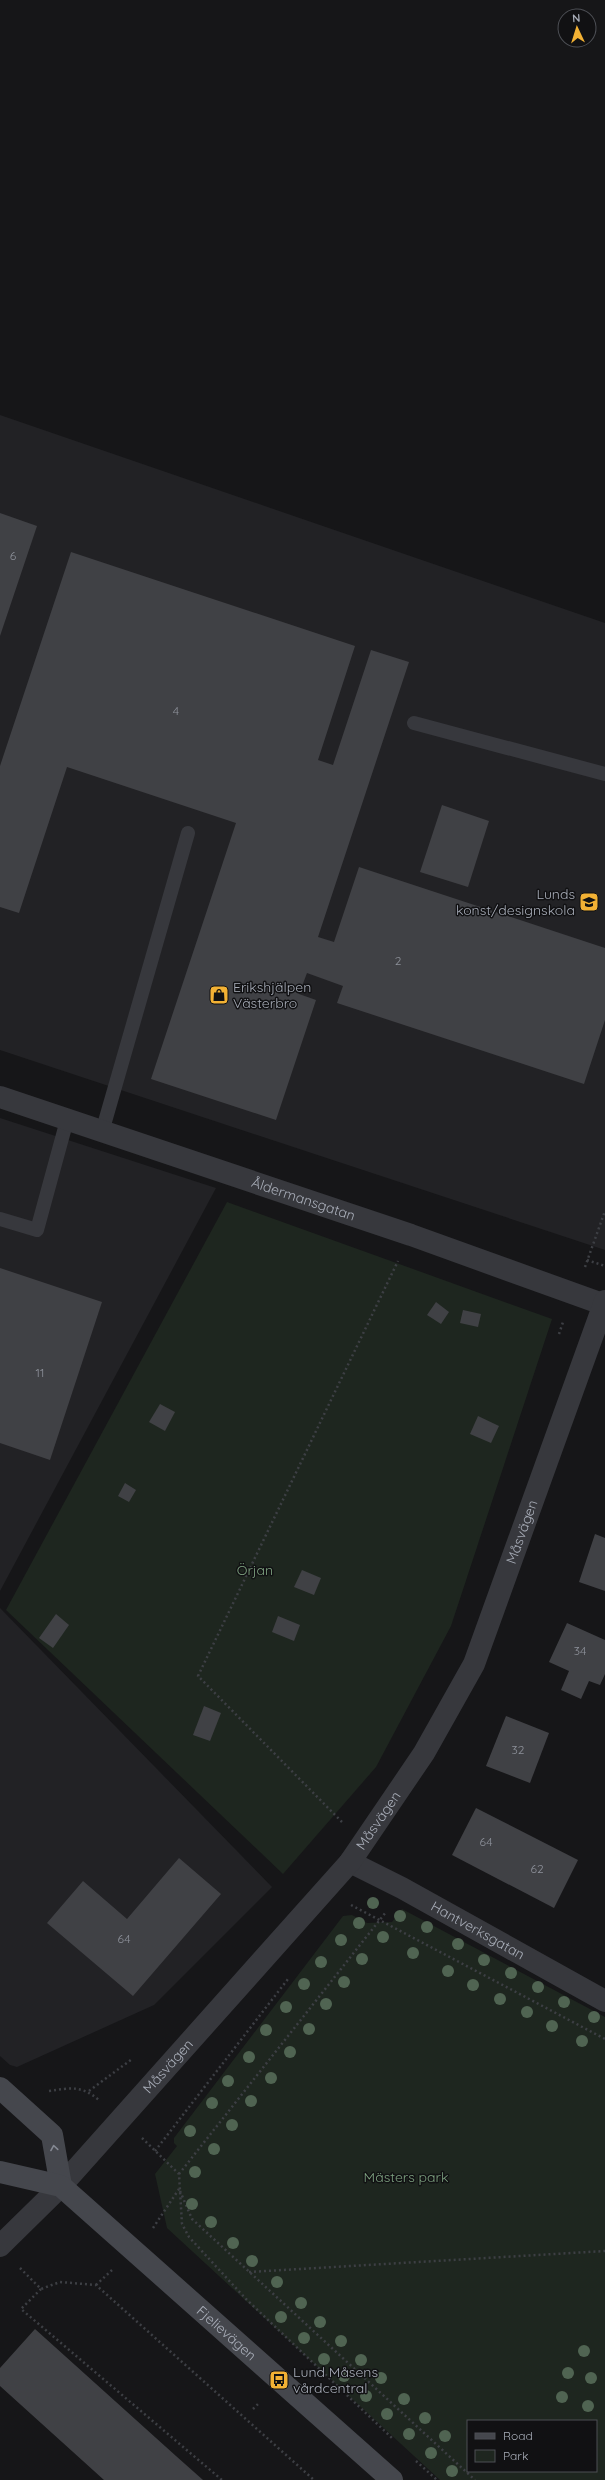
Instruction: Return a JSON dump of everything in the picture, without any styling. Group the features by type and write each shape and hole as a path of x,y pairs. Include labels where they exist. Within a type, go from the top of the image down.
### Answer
{"main road":[{"path":"0,2088 52,2135 61,2186"},
{"name":"Fjelievägen","path":"0,2172 61,2186 392,2480"}],"street":[{"name":"Åldermansgatan","path":"0,1097 411,1235 605,1303"},
{"name":"Måsvägen","path":"0,2246 61,2186 350,1862 364,1844 424,1753 474,1664 605,1303"},
{"name":"Hantverksgatan","path":"350,1862 402,1888 605,2001"}],"lane":[{"path":"414,723 605,774"},
{"path":"102,1132 188,833"},
{"path":"0,1220 37,1230 67,1120"}],"path":[{"path":"559,1337 605,1211"},
{"path":"364,1844 198,1676 411,1235"},
{"path":"587,1260 605,1266"},
{"path":"396,2442 246,2299 189,2237 182,2224 179,2174 380,1921 402,1888"},
{"path":"324,1890 605,2039"},
{"path":"179,2174 155,2150 290,1977"},
{"path":"179,2188 192,2219 475,2480"},
{"path":"249,2272 605,2251"},
{"path":"15,2263 41,2289"},
{"path":"222,2480 22,2309 41,2289 60,2282 96,2285 314,2480"},
{"path":"253,2409 258,2404"},
{"path":"414,2458 437,2480"}],"shaded area":[{"path":"0,415 605,623 605,1250 0,1050"},
{"path":"0,1118 216,1188 0,1591"},
{"path":"0,1608 272,1887 154,2005 17,2067 10,2065 0,2056"}],"green space":[{"name":"Örjan","path":"227,1202 552,1319 451,1626 376,1767 283,1874 6,1610"},
{"name":"Mästers park","path":"402,1909 605,2017 605,2480 440,2480 167,2228 155,2174 177,2146 174,2143 174,2138 343,1916 352,1915 367,1923 392,1922"}],"building":[{"path":"0,513 37,526 0,636"},
{"path":"71,552 355,646 318,760 333,765 371,650 409,662 318,937 334,942 359,867 605,948 605,1020 584,1084 337,1003 343,986 307,973 299,994 316,1000 276,1120 151,1079 236,823 67,767 19,913 0,907 0,766"},
{"path":"442,805 489,821 468,887 420,872"},
{"path":"0,1268 102,1302 50,1460 0,1443"},
{"path":"436,1302 449,1312 441,1324 427,1315"},
{"path":"463,1310 481,1314 478,1327 460,1323"},
{"path":"160,1404 175,1412 165,1431 149,1422"},
{"path":"478,1416 499,1426 491,1443 470,1434"},
{"path":"125,1483 136,1490 129,1502 118,1496"},
{"path":"595,1534 605,1538 605,1591 579,1582"},
{"path":"302,1570 321,1578 314,1595 294,1587"},
{"path":"56,1614 69,1625 53,1648 39,1638"},
{"path":"278,1616 300,1625 294,1641 272,1632"},
{"path":"567,1623 605,1640 605,1674 600,1685 589,1681 581,1699 561,1690 569,1671 549,1662"},
{"path":"204,1706 221,1713 210,1741 193,1735"},
{"path":"506,1716 549,1733 530,1783 486,1766"},
{"path":"476,1808 578,1860 554,1908 452,1855"},
{"path":"179,1858 221,1894 133,1996 47,1923 83,1881 127,1919"},
{"path":"35,2329 203,2480 104,2480 0,2386 0,2368"}],"place":[{"name":"Lunds konst/designskola","path":"589,902"},
{"name":"Erikshjälpen Västerbro","path":"219,995"},
{"name":"Lund Måsens vårdcentral","path":"279,2380"}]}
